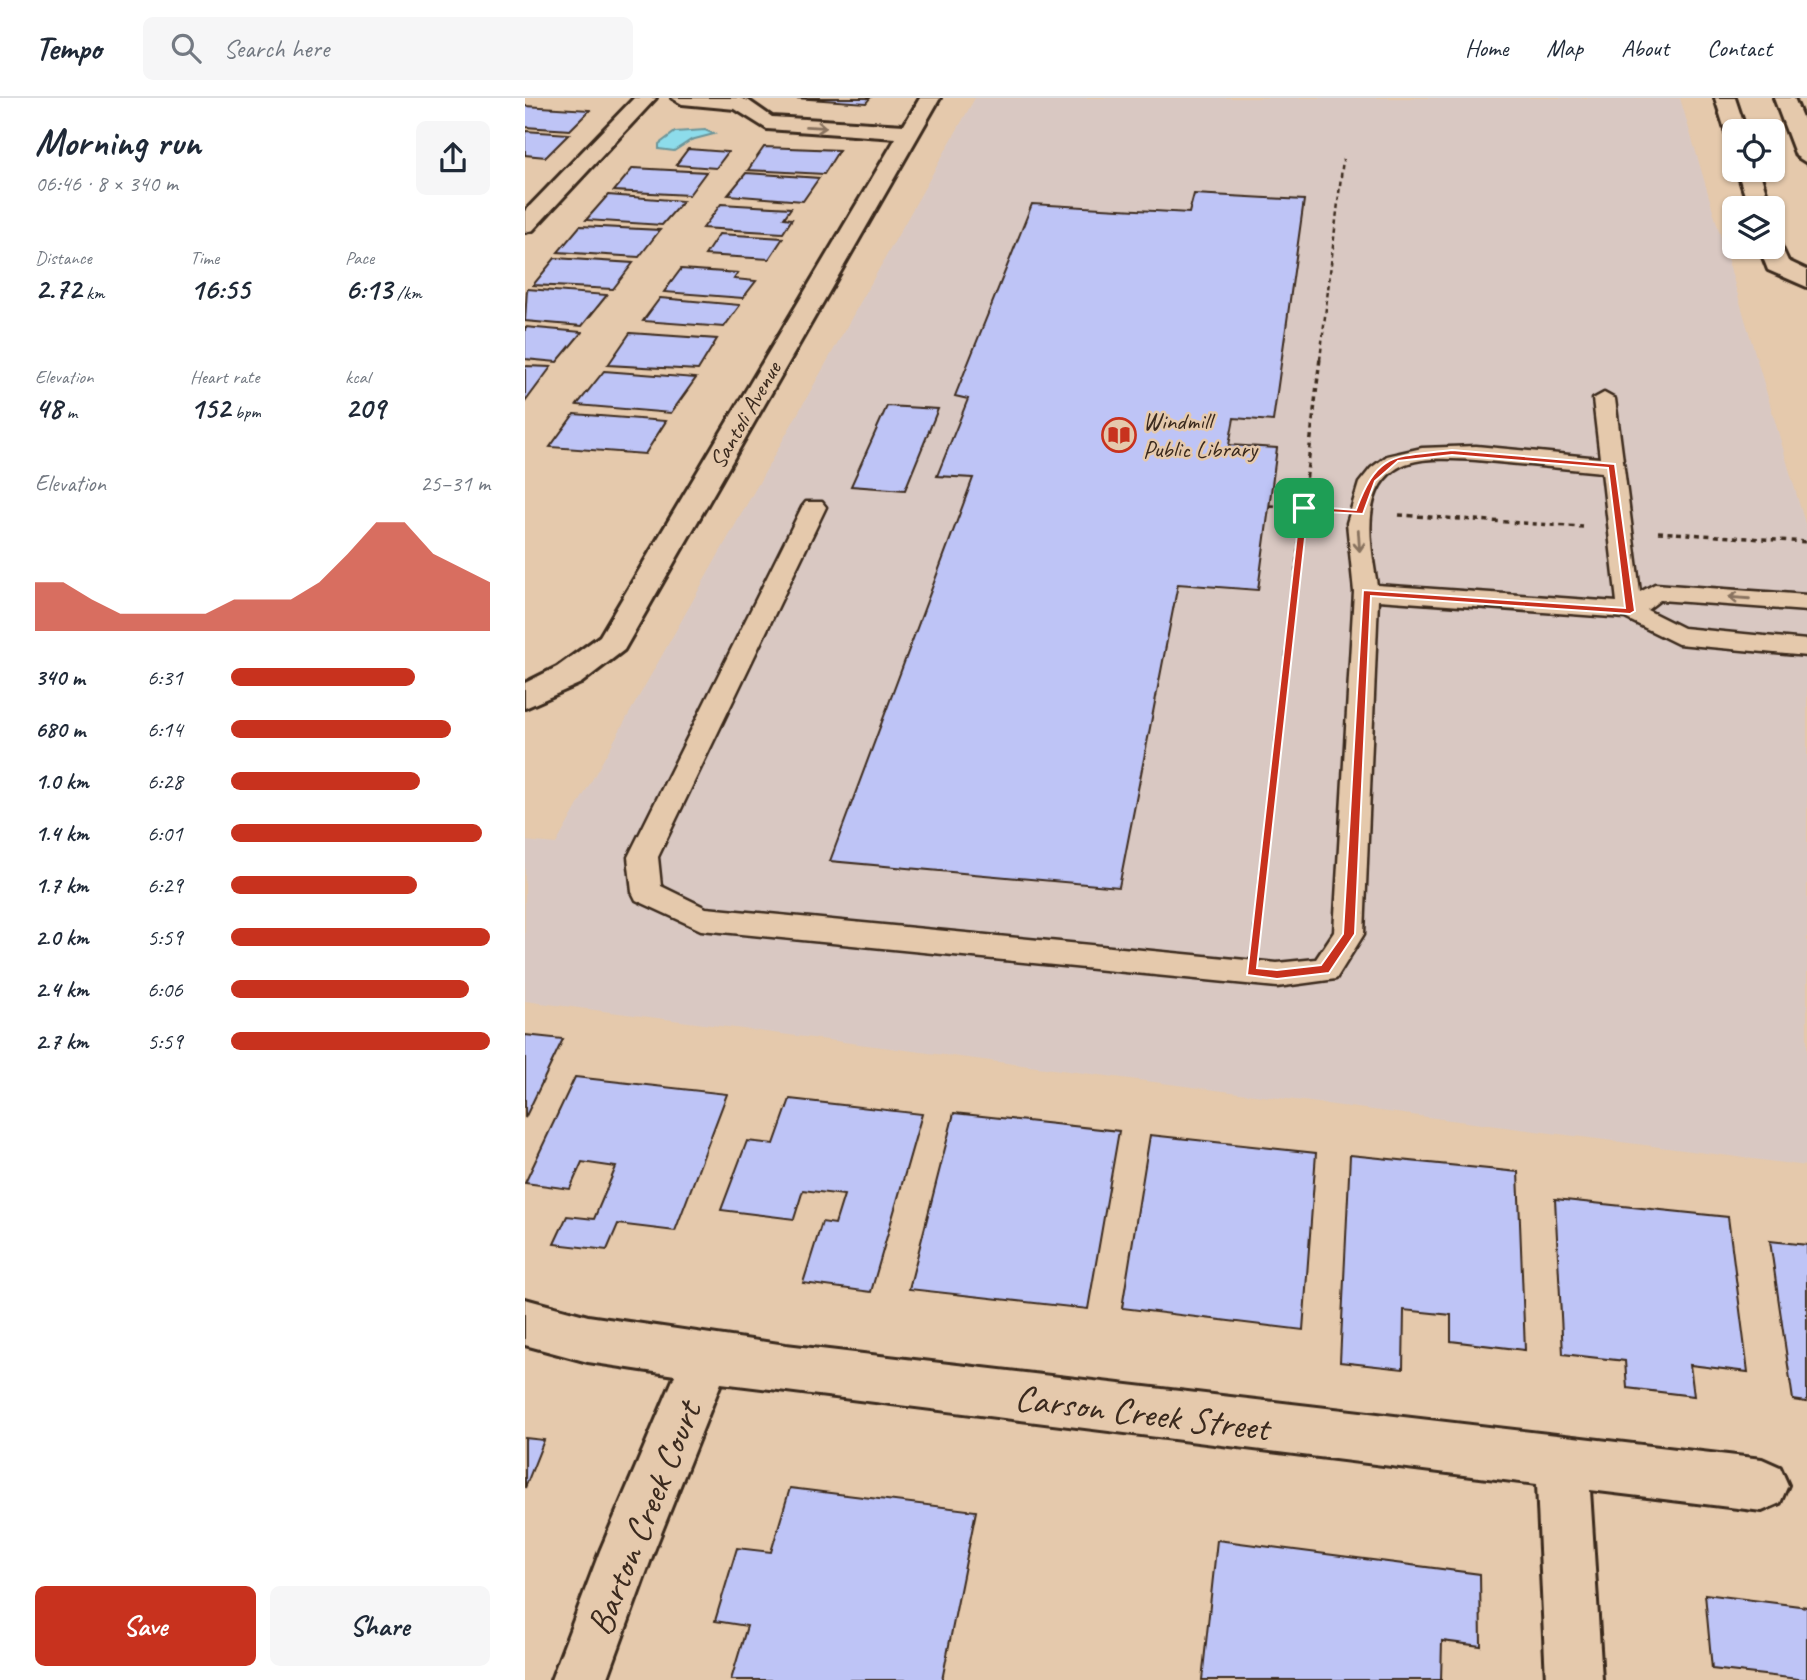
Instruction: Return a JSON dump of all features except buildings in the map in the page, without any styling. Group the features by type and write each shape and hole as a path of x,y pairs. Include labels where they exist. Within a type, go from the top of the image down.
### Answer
{"street":[{"path":"525,225 646,98"},
{"path":"682,98 726,101 752,111 767,123 784,125 920,116"},
{"path":"1725,98 1731,119"},
{"path":"1784,98 1803,134 1807,156"},
{"name":"Santoli Avenue","path":"525,697 569,675 612,643 920,116"},
{"path":"1775,259 1777,265 1807,280"},
{"name":"Carson Creek Street","path":"525,1322 587,1339 707,1357 1006,1396 1762,1485"},
{"name":"Barton Creek Court","path":"579,1680 627,1551 707,1357"},
{"path":"1562,1461 1574,1680"}],"lane":[{"path":"1604,398 1630,611"},
{"path":"814,507 643,858 647,892 701,919 1277,975 1325,970 1349,934 1366,592 1357,537 1360,513 1371,480 1396,459 1452,452 1612,466"},
{"path":"1366,592 1630,611 1678,636 1807,648"},
{"path":"1630,611 1655,592 1807,603"}],"path":[{"path":"1251,972 1343,159"},
{"path":"1270,506 1807,542"}],"shaded area":[{"path":"975,98 1680,98 1722,241 1722,259 1727,259 1807,530 1807,1166 525,1001 525,841 556,844"}],"water":[{"path":"705,130 714,134 691,140 674,151 659,149 659,144 675,132"}],"place":[{"name":"Windmill Public Library","path":"1119,435"}],"route":[{"path":"1452,452 1612,466 1630,611 1366,592 1354,882 1349,934 1325,970 1277,975 1251,972 1304,508 1360,513 1371,480 1396,459 1452,452"}]}
